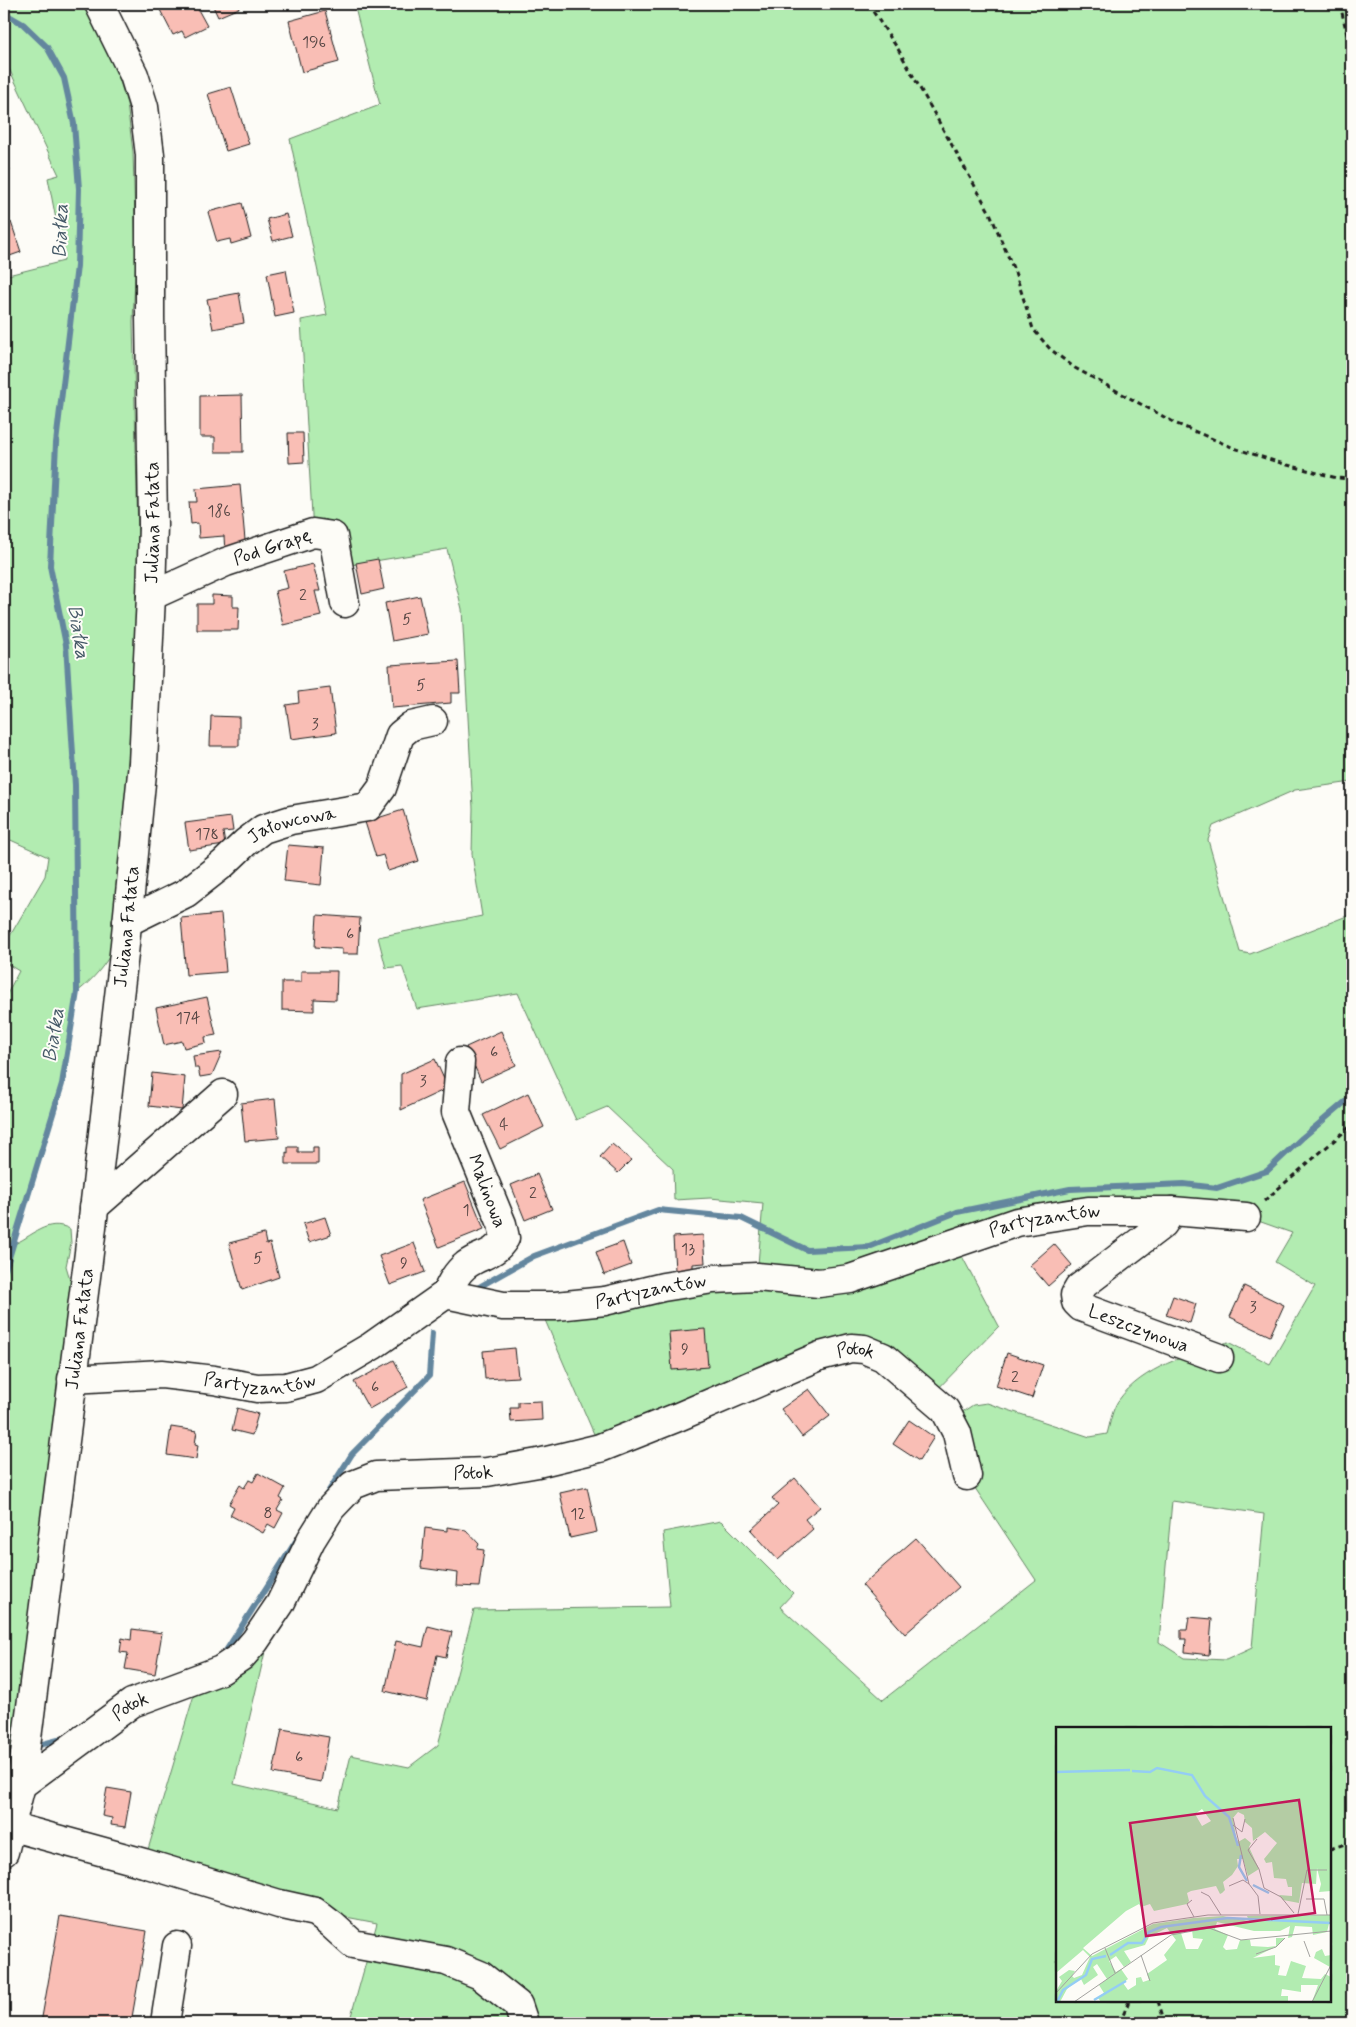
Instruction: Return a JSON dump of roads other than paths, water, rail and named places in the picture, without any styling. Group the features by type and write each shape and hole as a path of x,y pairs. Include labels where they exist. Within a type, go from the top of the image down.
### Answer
{"street":[{"name":"Juliana Fałata","path":"6,1839 21,1785 94,1207 127,922 143,762 153,525 150,154 144,107 134,75 99,4"},
{"name":"Pod Grapę","path":"151,596 226,562 312,533 333,536 345,603"},
{"name":"Jałowcowa","path":"127,922 186,893 263,829 291,820 368,806 382,788 400,735 411,726 432,720"},
{"name":"Malinowa","path":"446,1294 453,1278 467,1265 498,1248 505,1238 502,1224 456,1112 460,1062"},
{"path":"94,1207 223,1094"},
{"name":"Partyzantów","path":"72,1379 162,1374 214,1380 257,1388 286,1387 316,1378 372,1346 446,1294 503,1306 556,1306 605,1301 664,1287 713,1279 757,1277 818,1283 850,1279 1017,1222 1088,1211 1172,1211 1246,1217"},
{"name":"Leszczynowa","path":"1172,1211 1163,1224 1079,1288 1075,1295 1076,1302 1081,1307 1218,1358"},
{"name":"Potok","path":"21,1785 132,1703 221,1670 242,1656 255,1642 280,1604 311,1540 331,1508 353,1486 376,1476 487,1472 538,1463 600,1448 820,1356 850,1348 864,1349 883,1357 945,1410 957,1433 967,1476"},
{"path":"6,1839 144,1863 279,1904 315,1912 332,1924 353,1944 446,1962 480,1976 518,2005 524,2023"},
{"path":"165,2023 177,1946"}],"waterway":[{"name":"Białka","path":"4,13 23,24 47,47 64,78 74,124 79,189 77,266 56,443 50,566 66,645 75,785 77,992 62,1084 4,1274"},
{"path":"472,1291 534,1256 658,1210 741,1218 807,1250 869,1247 957,1212 1070,1189 1184,1184 1217,1188 1267,1171 1302,1138 1352,1096"},
{"path":"325,1497 352,1454 429,1376 432,1333"},
{"path":"222,1657 296,1541"},
{"path":"39,1745 66,1738"},
{"path":"4,1767 16,1764"}]}
